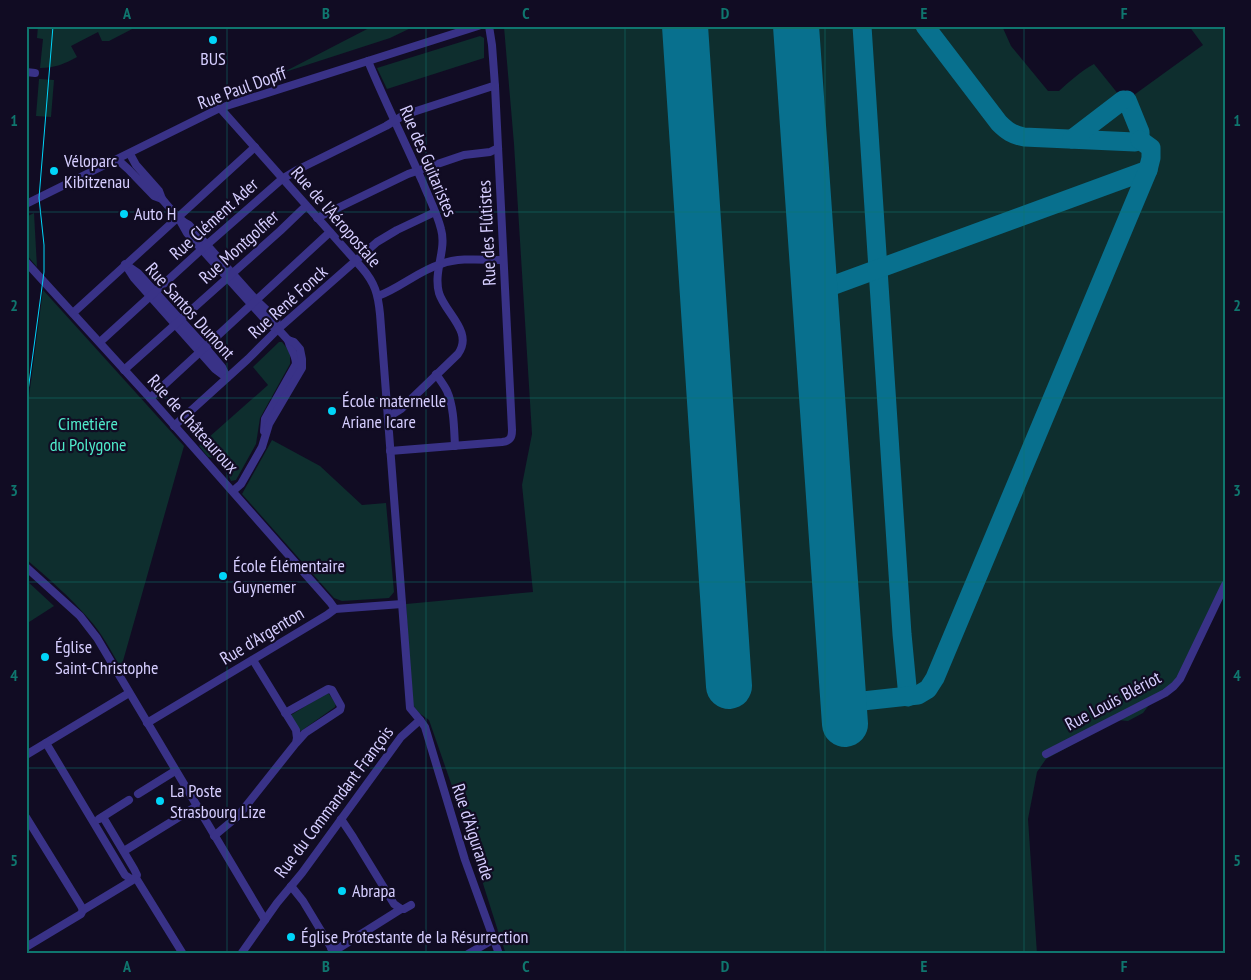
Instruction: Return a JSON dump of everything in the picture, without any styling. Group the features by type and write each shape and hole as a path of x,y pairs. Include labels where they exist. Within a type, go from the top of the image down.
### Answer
{"street":[{"name":"Rue Paul Dopff","path":"26,204 220,108 478,26"},
{"name":"Rue des Flûtistes","path":"455,446 506,442 510,439 512,430 496,86 489,26"},
{"name":"Rue des Guitaristes","path":"368,61 441,227 443,236 438,265 440,295 460,328 464,339 458,354 401,409 388,417"},
{"name":"Rue Clément Ader","path":"100,342 282,179 404,115 496,86"},
{"name":"Rue de l'Aéropostale","path":"220,108 372,280 378,296 402,604"},
{"path":"72,313 255,147"},
{"path":"317,218 417,170 464,155 493,151 498,148"},
{"path":"130,154 136,165 159,191 162,199 178,217 189,225 204,247 255,303 276,319 278,329 288,340 295,355 296,364 265,419 262,447 241,484 233,492"},
{"path":"118,160 154,196 162,199"},
{"name":"Rue Montgolfier","path":"124,370 306,206"},
{"name":"Rue René Fonck","path":"174,426 278,329 382,239 435,212"},
{"path":"150,398 330,232"},
{"path":"378,296 390,292 438,265 453,261 503,260"},
{"name":"Rue de Châteauroux","path":"26,262 150,398 335,609"},
{"name":"Rue Santos Dumont","path":"125,264 134,278 153,295 203,350 215,369 227,378"},
{"path":"390,451 455,446 449,398 436,374"},
{"path":"26,567 80,616 97,638 265,920"},
{"name":"Rue Louis Blériot","path":"1046,754 1165,693 1174,686 1180,679 1225,586"},
{"path":"335,609 402,604 410,708 420,720"},
{"name":"Rue d'Argenton","path":"147,723 328,615 335,609"},
{"path":"253,660 296,730 296,743"},
{"path":"214,836 238,816 300,738 340,710 341,706 332,690 328,689 285,713"},
{"path":"26,755 129,693"},
{"name":"Rue du Commandant François","path":"241,954 401,737 420,720"},
{"name":"Rue d'Aigurande","path":"420,720 425,727 465,860 500,954"},
{"path":"46,743 125,874 131,879 136,878"},
{"path":"138,794 175,771"},
{"path":"92,818 103,817 129,800"},
{"path":"124,850 197,806"},
{"path":"103,817 136,872 136,878 183,954"},
{"path":"27,819 83,910"},
{"path":"341,819 394,904 401,909"},
{"path":"27,950 81,914 83,910 136,878"},
{"path":"291,886 303,901 333,951 401,909 411,905"},
{"path":"468,954 494,939"}],"green space":[{"path":"38,26 138,26 109,41 102,41 98,32 71,46 77,57 59,65 40,68 43,39 37,38"},
{"path":"373,26 415,26 390,38 282,73"},
{"path":"505,26 1002,26 1011,46 1048,91 1059,91 1094,64 1123,100 1127,100 1203,45 1189,26 1225,26 1225,591 1176,689 1149,705 1143,713 1128,721 1118,720 1046,759 1037,772 1028,819 1037,954 506,954 429,720 419,713 412,704 406,604 533,592 522,485 532,434"},
{"path":"480,36 484,38 484,58 387,89 377,68"},
{"path":"39,79 54,80 51,117 36,116"},
{"path":"34,213 37,267 26,254 26,217"},
{"name":"Cimetière du Polygone","path":"43,290 184,446 121,668 94,624 67,595 26,559 26,419"},
{"path":"279,342 282,342 290,352 290,364 260,418 256,444 236,480 231,481 228,474 214,458 208,457 199,446 268,385 253,367"},
{"path":"272,440 320,466 362,505 386,503 394,592 389,598 342,601 334,598 242,494"},
{"path":"26,580 54,606 26,624"},
{"path":"327,693 336,704 335,707 301,731 299,730 291,715"}],"taxiway":[{"path":"862,26 902,634 908,697"},
{"path":"925,26 999,123 1017,135 1024,137 1135,142 1140,140 1140,132 1127,100"},
{"path":"1072,139 1123,100"},
{"path":"844,703 918,695 928,689 935,678 1148,170 1151,148 1140,140"},
{"path":"815,292 1148,170"}],"runway":[{"path":"685,26 729,686"},
{"path":"796,26 845,724"}],"tram line":[{"path":"26,406 44,272 44,245 39,198 53,26"}],"place":[{"name":"BUS","path":"213,40"},
{"name":"Véloparc Kibitzenau","path":"54,171"},
{"name":"Auto H","path":"124,214"},
{"name":"École maternelle Ariane Icare","path":"332,411"},
{"name":"École Élémentaire Guynemer","path":"223,576"},
{"name":"Église Saint-Christophe","path":"45,657"},
{"name":"La Poste Strasbourg Lize","path":"160,801"},
{"name":"Abrapa","path":"342,891"},
{"name":"Église Protestante de la Résurrection","path":"291,937"}]}
